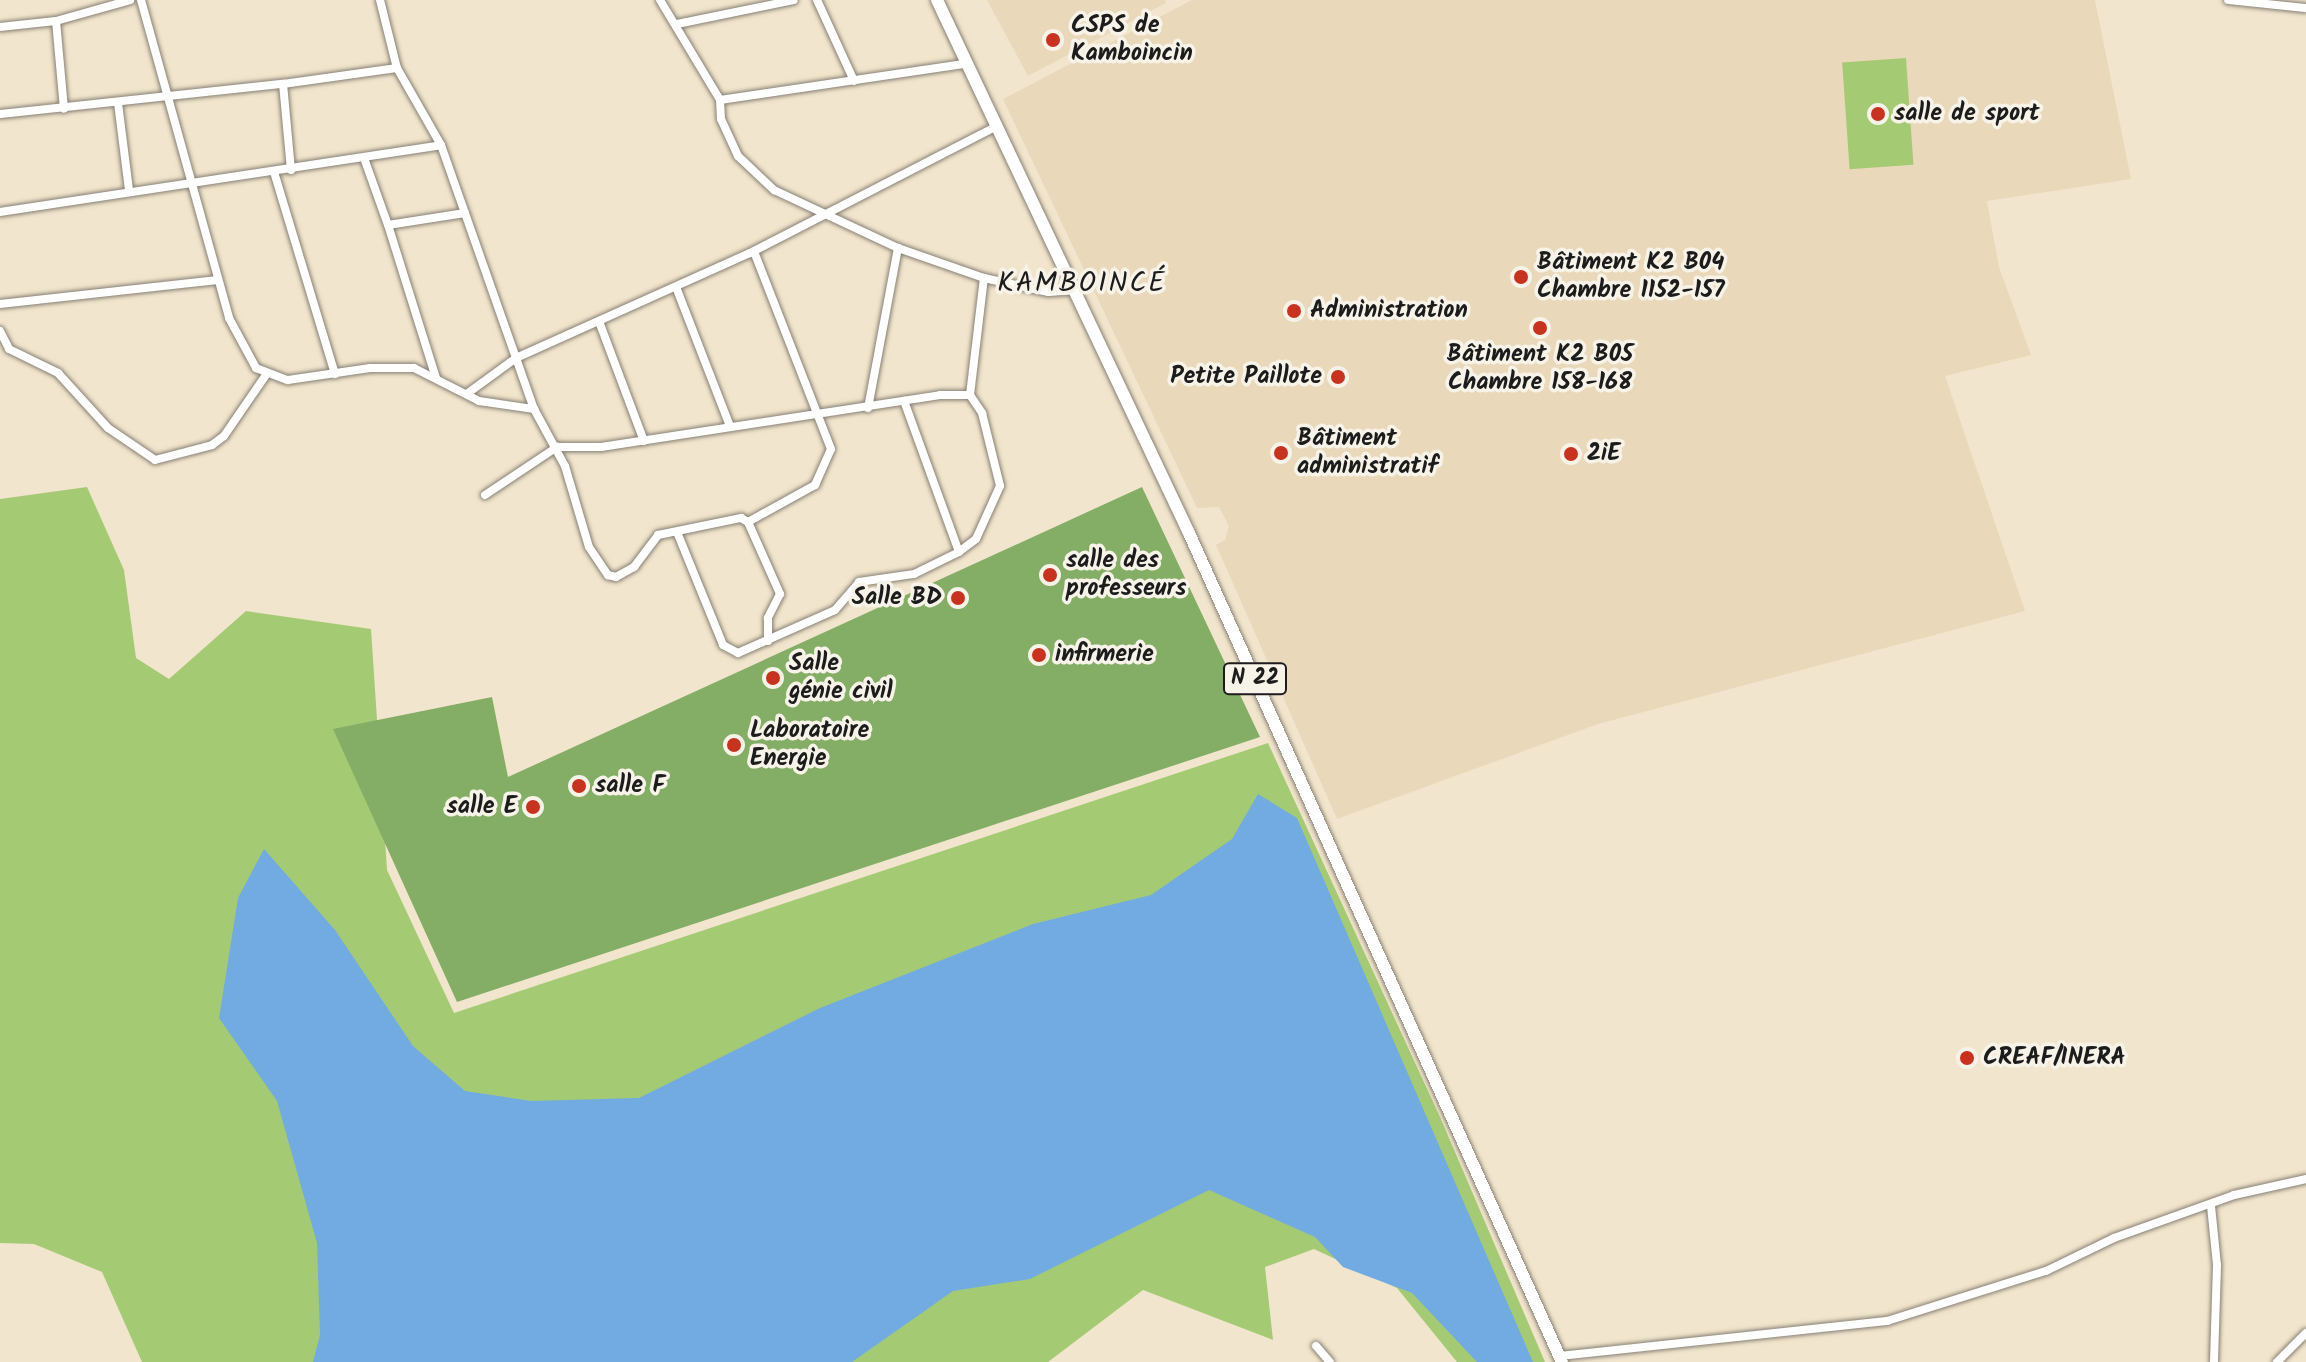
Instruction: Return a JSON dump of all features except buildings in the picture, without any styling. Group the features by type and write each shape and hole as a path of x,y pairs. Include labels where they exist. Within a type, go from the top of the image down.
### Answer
{"main road":[{"name":"N 22","path":"937,0 1074,290 1561,1359"}],"street":[{"path":"0,27 56,21 130,0"},
{"path":"141,0 236,338 266,375 288,380 393,367 414,368 487,403 534,409"},
{"path":"380,0 397,68 441,145 534,409 557,447 583,535 608,575 625,573 654,537 741,518 748,522 780,594 768,618 768,641"},
{"path":"660,0 720,100 721,119 738,156 774,190 898,248 984,278 1048,292 1074,290"},
{"path":"677,24 794,0"},
{"path":"817,0 854,81"},
{"path":"2228,0 2306,8"},
{"path":"56,21 64,109"},
{"path":"720,100 965,64"},
{"path":"0,114 171,98 397,68"},
{"path":"283,84 291,170"},
{"path":"118,103 129,190"},
{"path":"468,393 516,358 600,324 754,251 995,127"},
{"path":"0,212 441,145"},
{"path":"364,158 436,379"},
{"path":"274,172 335,374"},
{"path":"388,225 465,213"},
{"path":"868,408 898,248"},
{"path":"748,522 804,493 824,472 831,449 814,416 754,251"},
{"path":"677,532 723,645 738,653 835,610 859,582 914,574 959,552 976,539 1000,486 982,413 970,395 984,278"},
{"path":"0,304 218,280"},
{"path":"676,287 730,426"},
{"path":"600,324 644,441"},
{"path":"0,331 9,349 58,373 108,428 155,460 199,450 224,436 266,375"},
{"path":"485,495 557,447 644,441 904,401 970,395"},
{"path":"904,401 959,552"},
{"path":"1561,1359 1887,1321 2046,1271 2114,1238 2258,1187 2306,1179"},
{"path":"2211,1206 2217,1265 2214,1362"},
{"path":"2277,1362 2306,1333"},
{"path":"1316,1346 1330,1362"}],"shaded area":[{"name":"CSPS de Kamboincin","path":"987,0 1165,0 1166,3 1028,76"},
{"name":"2iE","path":"1192,0 2095,0 2131,179 1987,201 1999,267 2031,355 1945,376 2025,611 1598,724 1337,819 1216,545 1225,540 1229,526 1219,507 1197,508 1003,99"}],"green space":[{"name":"salle de sport","path":"1906,58 1913,165 1850,169 1842,62"},
{"path":"87,487 124,570 136,658 169,679 246,611 371,629 387,870 454,1013 1268,743 1440,1117 1545,1362 1457,1362 1397,1288 1314,1249 1265,1267 1273,1340 1143,1290 1048,1362 142,1362 102,1272 34,1244 0,1243 0,499"},
{"path":"1142,487 1260,737 457,1002 333,729 492,697 508,777"}],"water":[{"path":"1258,794 1297,818 1533,1362 1477,1362 1412,1293 1343,1267 1315,1237 1209,1190 1030,1279 953,1291 852,1362 313,1362 320,1335 317,1243 277,1101 219,1018 238,898 264,849 335,930 413,1046 465,1091 531,1101 639,1098 820,1008 1033,924 1151,895 1232,839"}],"place":[{"name":"CSPS de Kamboincin","path":"1053,40"},
{"name":"salle de sport","path":"1878,114"},
{"name":"Bâtiment K2 B04 Chambre 1152-157","path":"1521,277"},
{"name":"Administration","path":"1294,311"},
{"name":"Bâtiment K2 B05 Chambre 158-168","path":"1540,328"},
{"name":"Petite Paillote","path":"1338,377"},
{"name":"Bâtiment administratif","path":"1281,453"},
{"name":"2iE","path":"1571,454"},
{"name":"salle des professeurs","path":"1050,575"},
{"name":"Salle BD","path":"958,598"},
{"name":"infirmerie","path":"1039,655"},
{"name":"Salle génie civil","path":"773,678"},
{"name":"Laboratoire Energie","path":"734,745"},
{"name":"salle F","path":"579,786"},
{"name":"salle E","path":"533,807"},
{"name":"CREAF/INERA","path":"1967,1058"}],"district":[{"name":"KAMBOINCÉ","path":"1082,284"}]}
